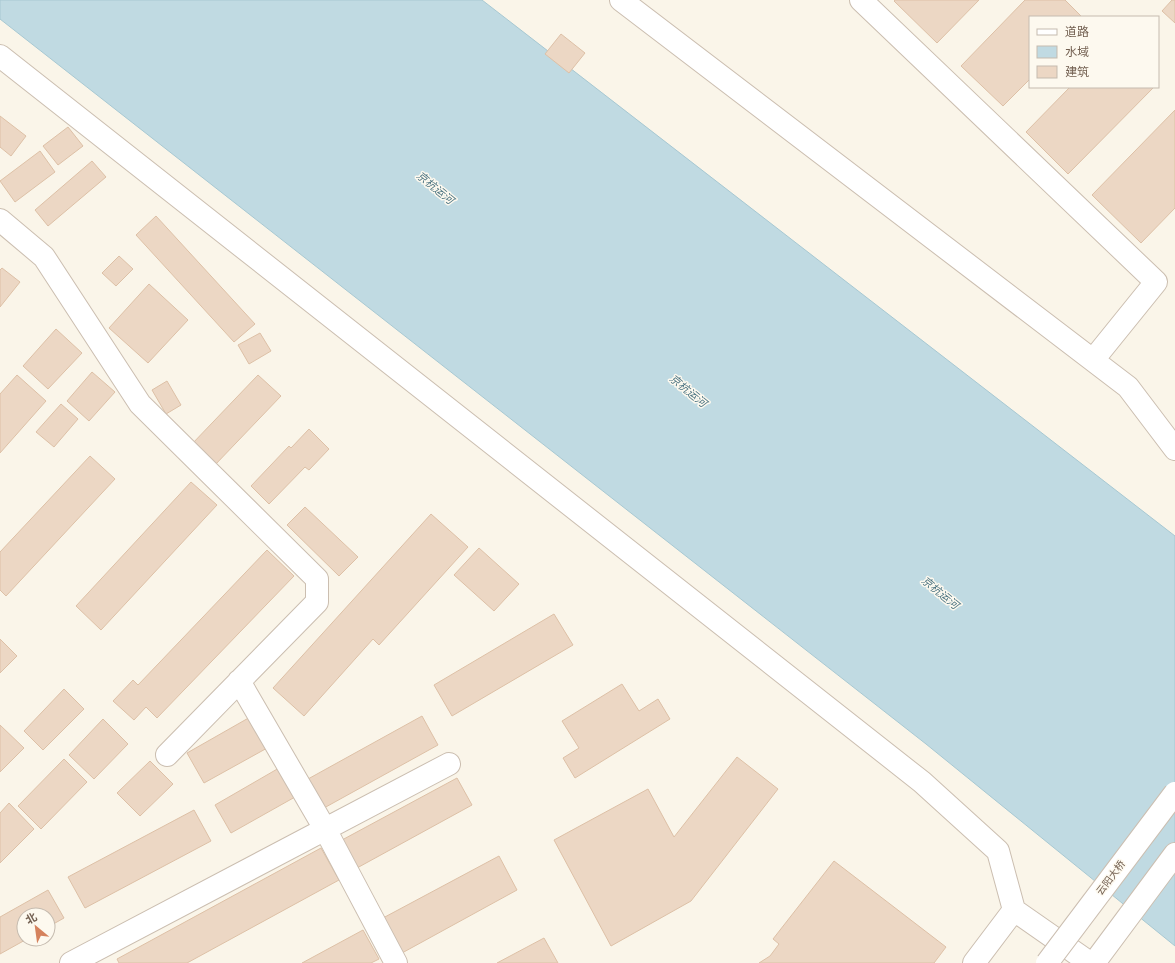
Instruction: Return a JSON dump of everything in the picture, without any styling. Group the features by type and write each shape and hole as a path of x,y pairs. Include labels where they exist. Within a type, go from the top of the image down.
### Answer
{"street":[{"path":"622,0 1128,387 1175,449"},
{"path":"861,0 1156,282 1093,360"},
{"path":"0,56 922,782 998,851 1014,910 1090,963"},
{"path":"0,220 44,257 140,404 318,579 317,602 166,755"},
{"path":"239,681 325,829 396,963"},
{"path":"71,963 103,956 325,829 449,764"},
{"name":"云阳大桥","path":"1047,963 1175,792"},
{"path":"1094,963 1175,854"},
{"path":"974,963 1014,910"}],"water":[{"name":"京杭运河","path":"0,0 482,0 1175,536 1175,946 926,744 0,19"}],"building":[{"path":"979,0 937,43 894,1"},
{"path":"1025,0 1065,0 1081,16 1029,16 1029,80 1003,106 961,66"},
{"path":"1172,0 1175,0 1175,23 1162,11"},
{"path":"561,34 585,53 569,73 545,54"},
{"path":"1069,88 1153,88 1068,174 1026,132"},
{"path":"1175,110 1175,208 1141,243 1092,195"},
{"path":"0,116 26,136 11,156 0,147"},
{"path":"68,127 83,146 58,165 43,146"},
{"path":"40,151 55,172 15,202 0,181"},
{"path":"92,161 106,177 48,226 35,210"},
{"path":"156,216 255,324 234,342 136,235"},
{"path":"119,256 133,269 116,286 102,273"},
{"path":"2,268 20,282 0,307 0,270"},
{"path":"149,284 188,320 148,363 109,328"},
{"path":"56,329 82,353 48,389 23,366"},
{"path":"260,333 271,351 249,364 238,345"},
{"path":"92,372 115,392 89,421 67,401"},
{"path":"17,375 46,401 0,453 0,394"},
{"path":"258,375 281,396 214,466 191,445"},
{"path":"167,381 181,405 166,414 152,390"},
{"path":"61,404 78,419 54,447 36,432"},
{"path":"309,429 329,449 309,470 305,467 269,504 251,486 289,446 291,448"},
{"path":"90,456 115,479 6,596 0,590 0,552"},
{"path":"191,482 217,505 101,630 76,606"},
{"path":"305,507 358,557 339,576 287,525"},
{"path":"431,514 468,547 379,645 373,639 304,716 273,688"},
{"path":"479,548 519,584 494,611 454,575"},
{"path":"267,550 294,576 157,718 146,707 134,720 113,701 133,680 138,685"},
{"path":"554,614 573,645 452,716 434,685"},
{"path":"0,639 17,656 0,673"},
{"path":"622,684 639,711 658,699 670,719 575,778 563,758 579,748 562,721"},
{"path":"64,689 84,709 43,750 24,731"},
{"path":"252,716 269,747 204,783 187,753"},
{"path":"422,716 438,745 324,808 308,779"},
{"path":"103,719 128,744 94,779 69,755"},
{"path":"0,725 24,748 0,772"},
{"path":"737,757 778,789 691,901 611,946 554,840 648,789 674,837"},
{"path":"64,759 87,782 41,829 18,806"},
{"path":"150,761 173,784 140,816 117,793"},
{"path":"279,768 295,797 231,833 215,805"},
{"path":"457,778 472,805 357,868 342,840"},
{"path":"9,803 34,829 0,863 0,813"},
{"path":"194,810 211,841 85,908 68,877"},
{"path":"321,848 339,880 187,963 119,963 117,959"},
{"path":"499,856 517,890 402,953 383,918"},
{"path":"834,861 946,947 934,963 759,963 770,956 779,944 773,939"},
{"path":"48,890 64,918 56,922 56,907 18,907"},
{"path":"16,908 16,945 0,954 0,917"},
{"path":"363,930 379,959 371,963 302,963"},
{"path":"544,938 558,963 497,963"}]}
